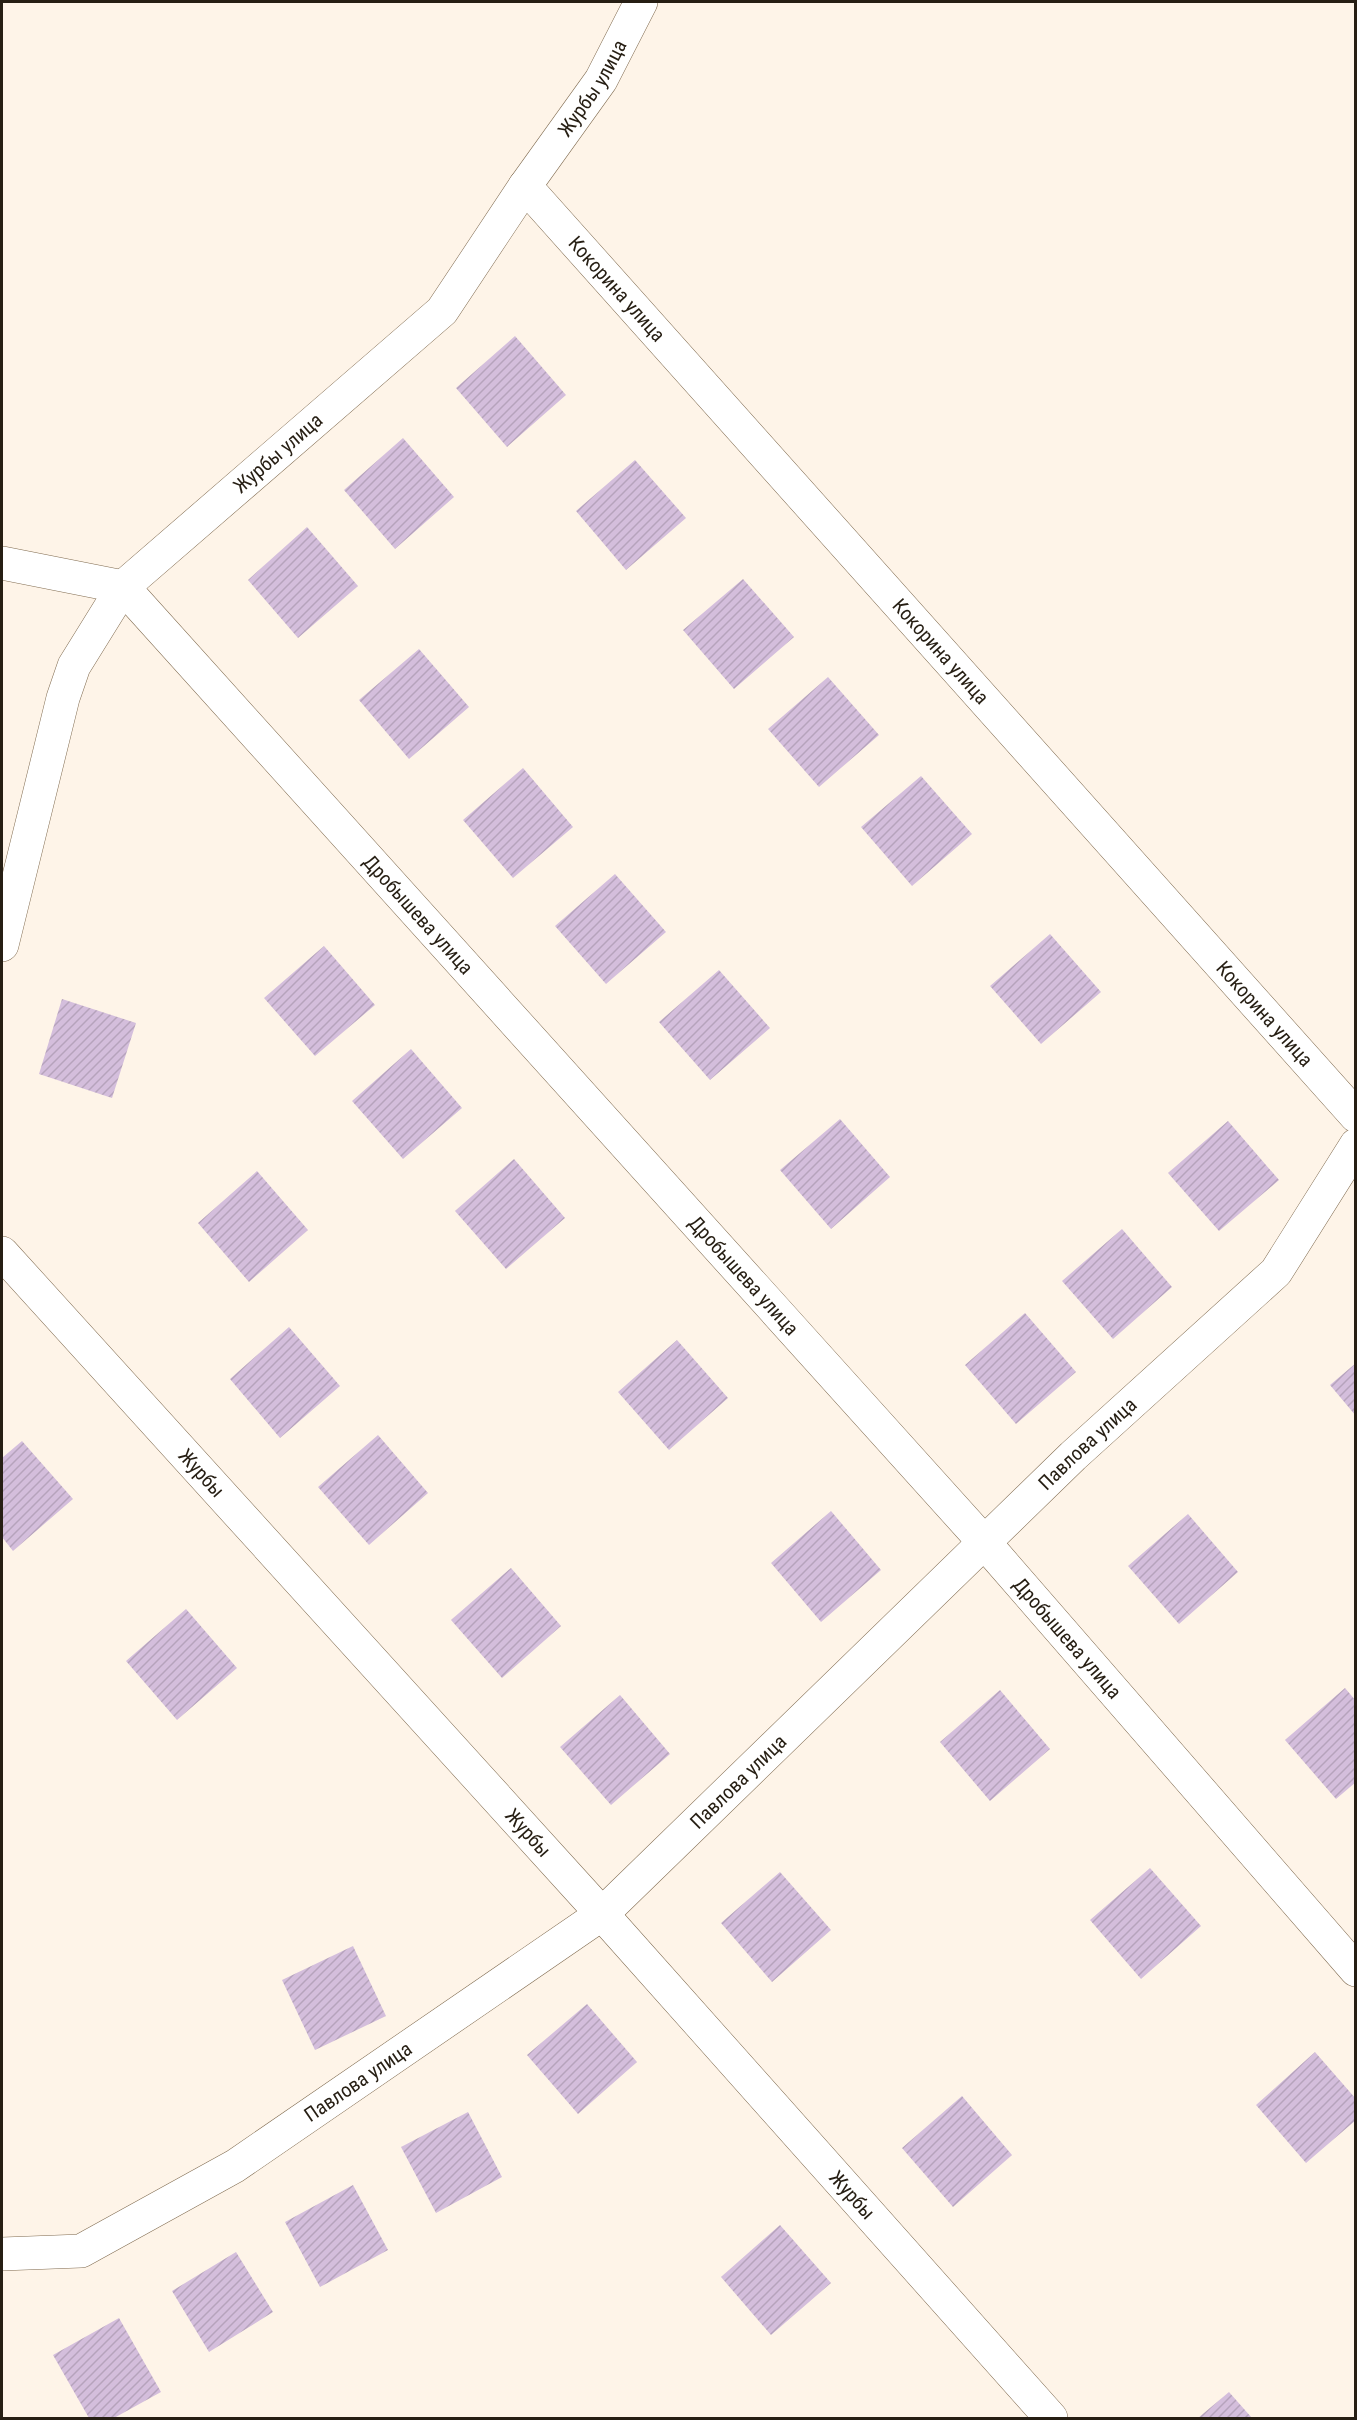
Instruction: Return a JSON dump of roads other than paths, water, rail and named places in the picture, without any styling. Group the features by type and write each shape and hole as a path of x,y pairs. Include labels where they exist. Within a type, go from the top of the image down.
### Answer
{"street":[{"name":"Журбы улица","path":"2,945 63,698 74,666 123,587 442,311 525,186 601,80 641,2"},
{"name":"Кокорина улица","path":"525,186 1356,1116"},
{"path":"2,563 123,587"},
{"name":"Дробышева улица","path":"123,587 984,1542 1356,1970"},
{"name":"Павлова улица","path":"2,2254 81,2251 235,2166 602,1914 1072,1456 1276,1272 1356,1145"},
{"name":"Журбы","path":"2,1253 602,1914 1051,2418"}]}
